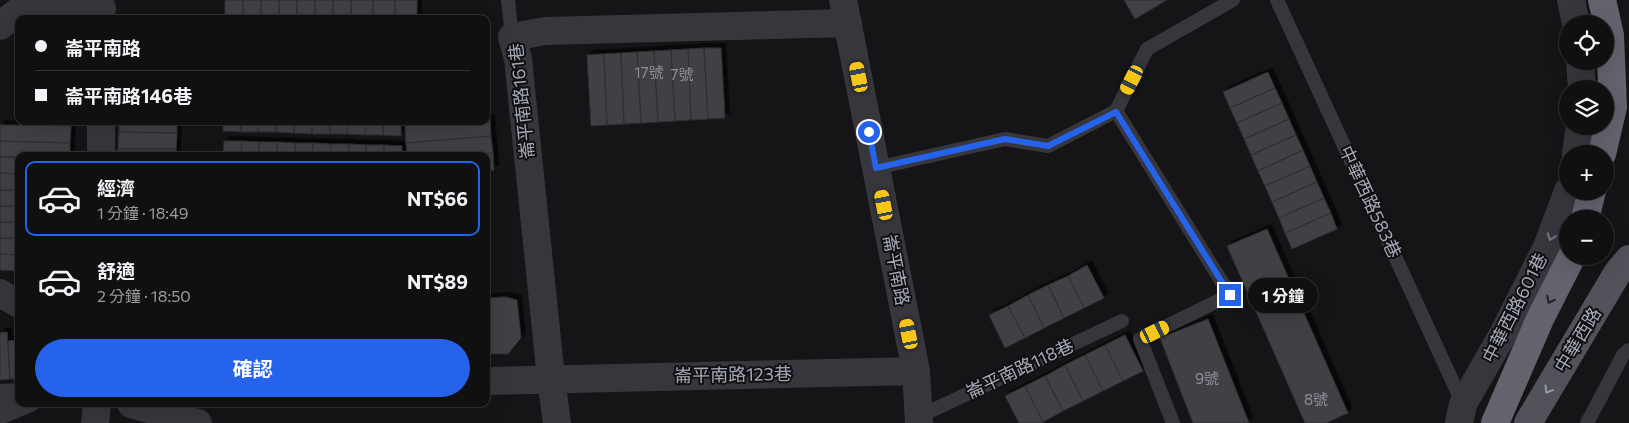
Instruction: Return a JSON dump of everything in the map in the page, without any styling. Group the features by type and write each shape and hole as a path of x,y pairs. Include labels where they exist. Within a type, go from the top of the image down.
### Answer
{"highway":[{"path":"1602,0 1610,35 1613,108 1604,145"},
{"path":"1495,423 1540,319 1567,265"}],"main road":[{"name":"中華西路","path":"1528,423 1618,272 1629,259"}],"street":[{"path":"1571,0 1574,15"},
{"path":"0,26 26,5 102,9"},
{"name":"崙平南路161巷","path":"557,423 518,59 512,37 545,31 845,12"},
{"name":"崙平南路","path":"845,12 916,371 918,420"},
{"path":"101,125 101,152"},
{"name":"中華西路601巷","path":"1461,413 1547,247 1565,200"},
{"path":"0,293 15,302"},
{"name":"崙平南路123巷","path":"490,381 916,371"},
{"path":"0,398 15,397"},
{"path":"95,423 97,407"},
{"path":"142,407 198,423"}],"lane":[{"path":"508,0 512,37"},
{"path":"876,168 1005,139 1048,146 1116,112 1148,49 1233,0"},
{"name":"中華西路583巷","path":"1277,0 1461,413"},
{"path":"1116,112 1230,295 1140,339 1173,423"},
{"name":"崙平南路118巷","path":"918,420 1122,321"},
{"path":"1587,423 1623,355 1629,350"},
{"path":"0,418 26,407"}],"building":[{"path":"225,0 243,0 243,15 225,15"},
{"path":"243,0 261,0 261,15 243,15"},
{"path":"261,0 279,0 279,15 261,15"},
{"path":"279,0 297,0 297,15 279,15"},
{"path":"297,0 315,0 315,15 297,15"},
{"path":"315,0 333,0 333,15 315,15"},
{"path":"333,0 351,0 351,15 333,15"},
{"path":"351,0 373,0 373,15 351,15"},
{"path":"373,0 395,0 395,15 373,15"},
{"path":"395,0 417,0 417,15 395,15"},
{"path":"1124,0 1167,0 1135,19"},
{"path":"704,48 721,48 725,118 708,119"},
{"path":"704,48 708,119 691,120 688,49"},
{"path":"688,49 691,120 675,121 671,50"},
{"path":"671,50 675,121 658,122 654,51"},
{"path":"654,51 658,122 641,123 637,52"},
{"path":"637,52 641,123 624,124 621,53"},
{"path":"621,53 624,124 607,125 604,54"},
{"path":"604,54 607,125 591,126 587,55"},
{"path":"1268,72 1275,88 1230,108 1223,92"},
{"path":"1275,88 1282,103 1237,123 1230,108"},
{"path":"1282,103 1289,119 1244,139 1237,123"},
{"path":"490,119 491,136 406,143 405,126 490,125"},
{"path":"1289,119 1296,135 1251,155 1244,139"},
{"path":"0,125 71,126 70,143 0,141"},
{"path":"119,125 177,125 177,133 119,132"},
{"path":"223,125 241,125 241,132 223,131"},
{"path":"241,125 259,125 258,132 241,132"},
{"path":"259,125 276,125 276,132 258,132"},
{"path":"276,125 294,125 294,133 276,132"},
{"path":"294,125 312,125 312,134 294,133"},
{"path":"312,125 330,125 330,134 312,134"},
{"path":"330,125 348,125 347,134 330,134"},
{"path":"348,125 366,125 365,135 347,134"},
{"path":"366,125 383,125 383,135 365,135"},
{"path":"383,125 401,125 401,136 383,135"},
{"path":"119,132 177,133 176,149 118,149"},
{"path":"1296,135 1303,150 1258,171 1251,155"},
{"path":"491,136 493,153 407,152 406,143"},
{"path":"0,141 70,143 70,152 15,152 15,157 0,157"},
{"path":"224,141 242,141 241,152 223,152"},
{"path":"242,141 259,142 259,152 241,152"},
{"path":"259,142 277,142 277,152 259,152"},
{"path":"277,142 295,143 295,152 277,152"},
{"path":"295,143 313,143 312,152 295,152"},
{"path":"313,143 331,144 330,152 312,152"},
{"path":"331,144 349,144 348,152 330,152"},
{"path":"349,144 366,145 366,152 348,152"},
{"path":"366,145 384,145 384,152 366,152"},
{"path":"384,145 402,146 402,152 384,152"},
{"path":"118,149 176,149 176,152 118,152"},
{"path":"1303,150 1310,166 1265,186 1258,171"},
{"path":"490,153 493,153 494,170 490,170"},
{"path":"0,157 15,158 15,174 0,173"},
{"path":"1310,166 1317,182 1272,202 1265,186"},
{"path":"0,173 15,174 15,190 0,190"},
{"path":"1317,182 1324,198 1279,218 1272,202"},
{"path":"0,190 15,190 15,206 0,206"},
{"path":"1324,198 1331,213 1285,233 1279,218"},
{"path":"0,206 15,206 15,222 0,222"},
{"path":"1331,213 1337,229 1292,249 1285,233"},
{"path":"0,222 15,222 15,238 0,238"},
{"path":"1267,229 1348,413 1326,423 1305,423 1227,246"},
{"path":"0,238 15,238 15,255 0,254"},
{"path":"0,254 15,255 15,271 0,270"},
{"path":"1087,265 1104,298 1084,308 1068,276"},
{"path":"1068,276 1084,308 1064,318 1048,285"},
{"path":"1048,285 1064,318 1044,328 1028,295"},
{"path":"1028,295 1044,328 1025,338 1008,306"},
{"path":"506,297 517,300 521,338 508,354 490,354 490,298"},
{"path":"1008,306 1025,338 1005,348 989,315"},
{"path":"1208,319 1249,423 1193,423 1160,338"},
{"path":"7,332 10,379 0,380 0,333"},
{"path":"1125,335 1143,371 1123,381 1105,345"},
{"path":"15,340 15,379 10,379 8,341"},
{"path":"1105,345 1123,381 1103,391 1085,355"},
{"path":"1085,355 1103,391 1083,401 1065,365"},
{"path":"1065,365 1083,401 1063,411 1045,376"},
{"path":"1045,376 1063,411 1043,422 1025,386"},
{"path":"1025,386 1043,422 1041,423 1019,423 1005,396"}],"route":[{"path":"869,132 876,168 1005,139 1048,146 1116,112 1230,295"}]}
